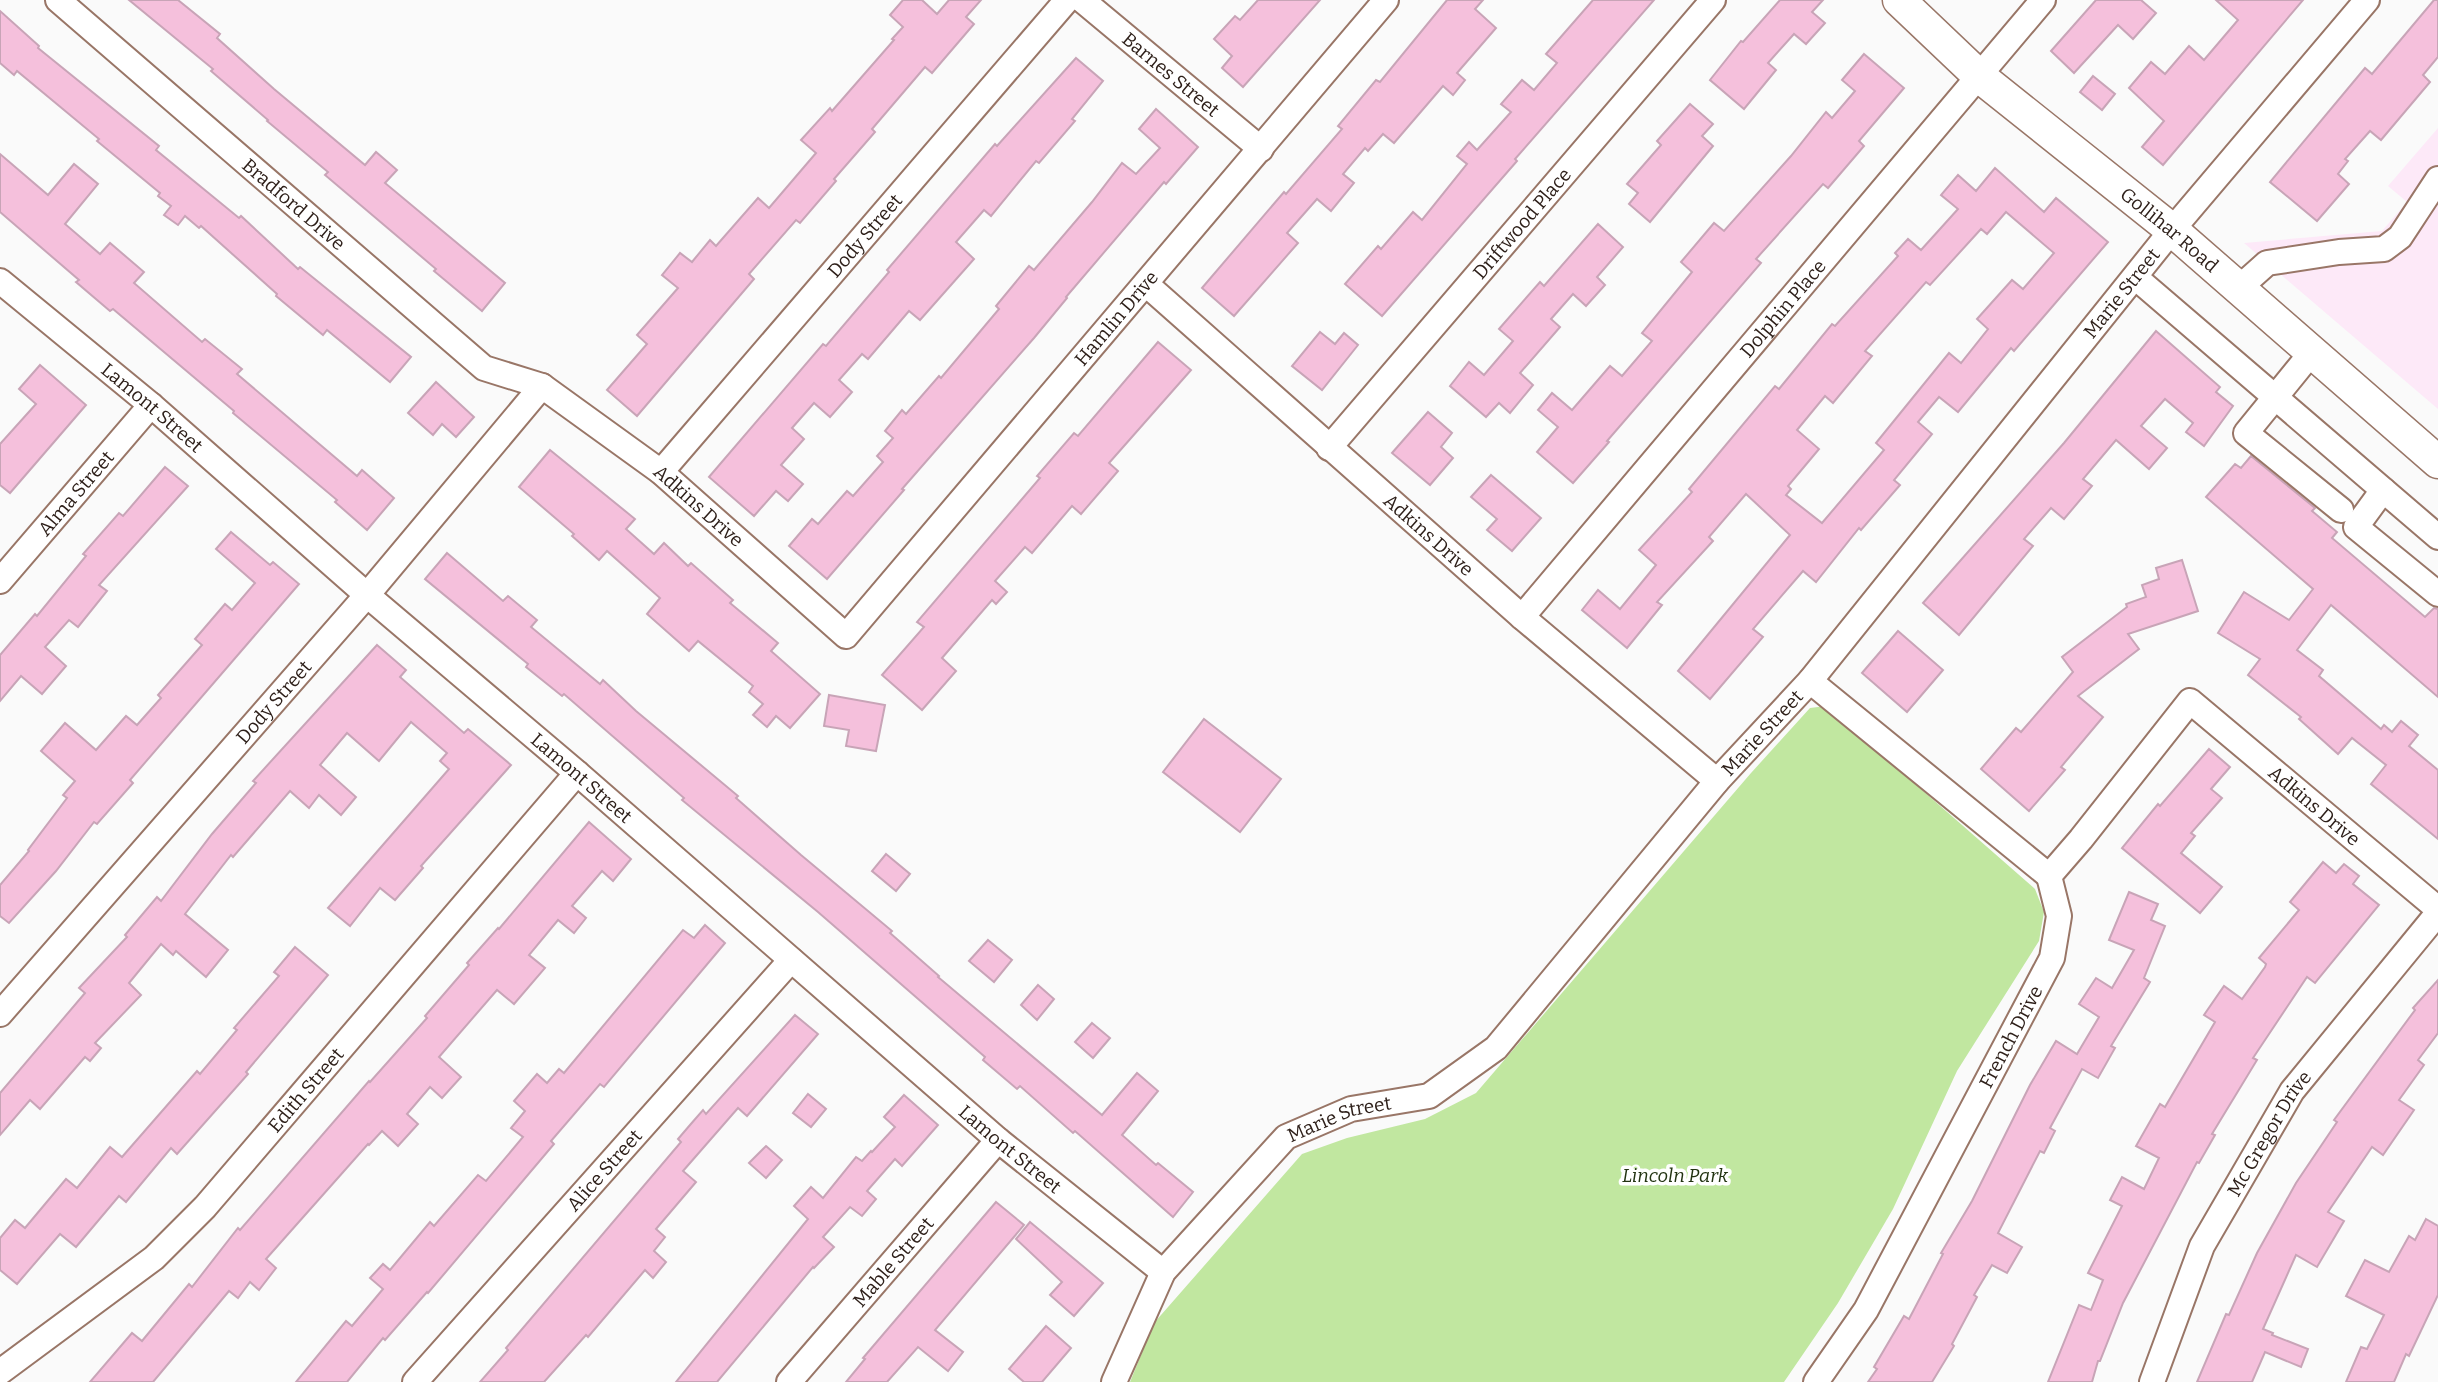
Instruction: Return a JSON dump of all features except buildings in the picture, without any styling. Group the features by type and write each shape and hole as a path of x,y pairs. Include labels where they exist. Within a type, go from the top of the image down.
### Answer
{"main road":[{"name":"Gollihar Road","path":"1899,0 1979,76 2172,230 2438,462"}],"street":[{"name":"Bradford Drive","path":"58,0 484,368 542,386"},
{"name":"Dody Street","path":"661,472 1067,0"},
{"name":"Barnes Street","path":"1082,0 1261,149"},
{"name":"Hamlin Drive","path":"846,636 1386,0"},
{"name":"Driftwood Place","path":"1329,447 1713,0"},
{"name":"Dolphin Place","path":"1522,617 2043,0"},
{"name":"Marie Street","path":"1114,1382 1163,1272 1286,1137 1351,1109 1429,1096 1496,1048 1717,781 1810,681 2172,230 2367,0"},
{"path":"2239,288 2267,263 2339,252 2384,249 2400,237 2438,179"},
{"path":"2135,277 2438,537"},
{"name":"Lamont Street","path":"0,281 151,405 367,595 577,773 998,1139 1163,1272"},
{"name":"Adkins Drive","path":"1146,284 1522,617 1717,781"},
{"path":"2312,352 2246,433 2341,510"},
{"name":"Adkins Drive","path":"542,386 661,472 846,636"},
{"name":"Dody Street","path":"0,1014 367,595 542,386"},
{"name":"Alma Street","path":"0,581 151,405"},
{"path":"2383,490 2356,527 2438,594"},
{"path":"1810,681 2049,876"},
{"name":"Adkins Drive","path":"2049,876 2190,701 2438,911"},
{"name":"Edith Street","path":"0,1372 154,1258 205,1207 577,773"},
{"name":"French Drive","path":"1816,1382 1866,1310 2052,958 2059,916 2049,876"},
{"name":"Mc Gregor Drive","path":"2152,1382 2202,1246 2292,1091 2438,911"},
{"name":"Alice Street","path":"415,1382 791,960"},
{"name":"Mable Street","path":"789,1382 998,1139"}],"shaded area":[{"path":"2438,128 2438,409 2244,243 2382,231 2407,202 2388,186"}],"green space":[{"name":"Lincoln Park","path":"1826,706 2035,889 2044,912 2039,941 1957,1071 1893,1209 1838,1303 1784,1382 1130,1382 1154,1323 1302,1154 1347,1138 1425,1119 1476,1093 1751,773 1810,708"}]}
